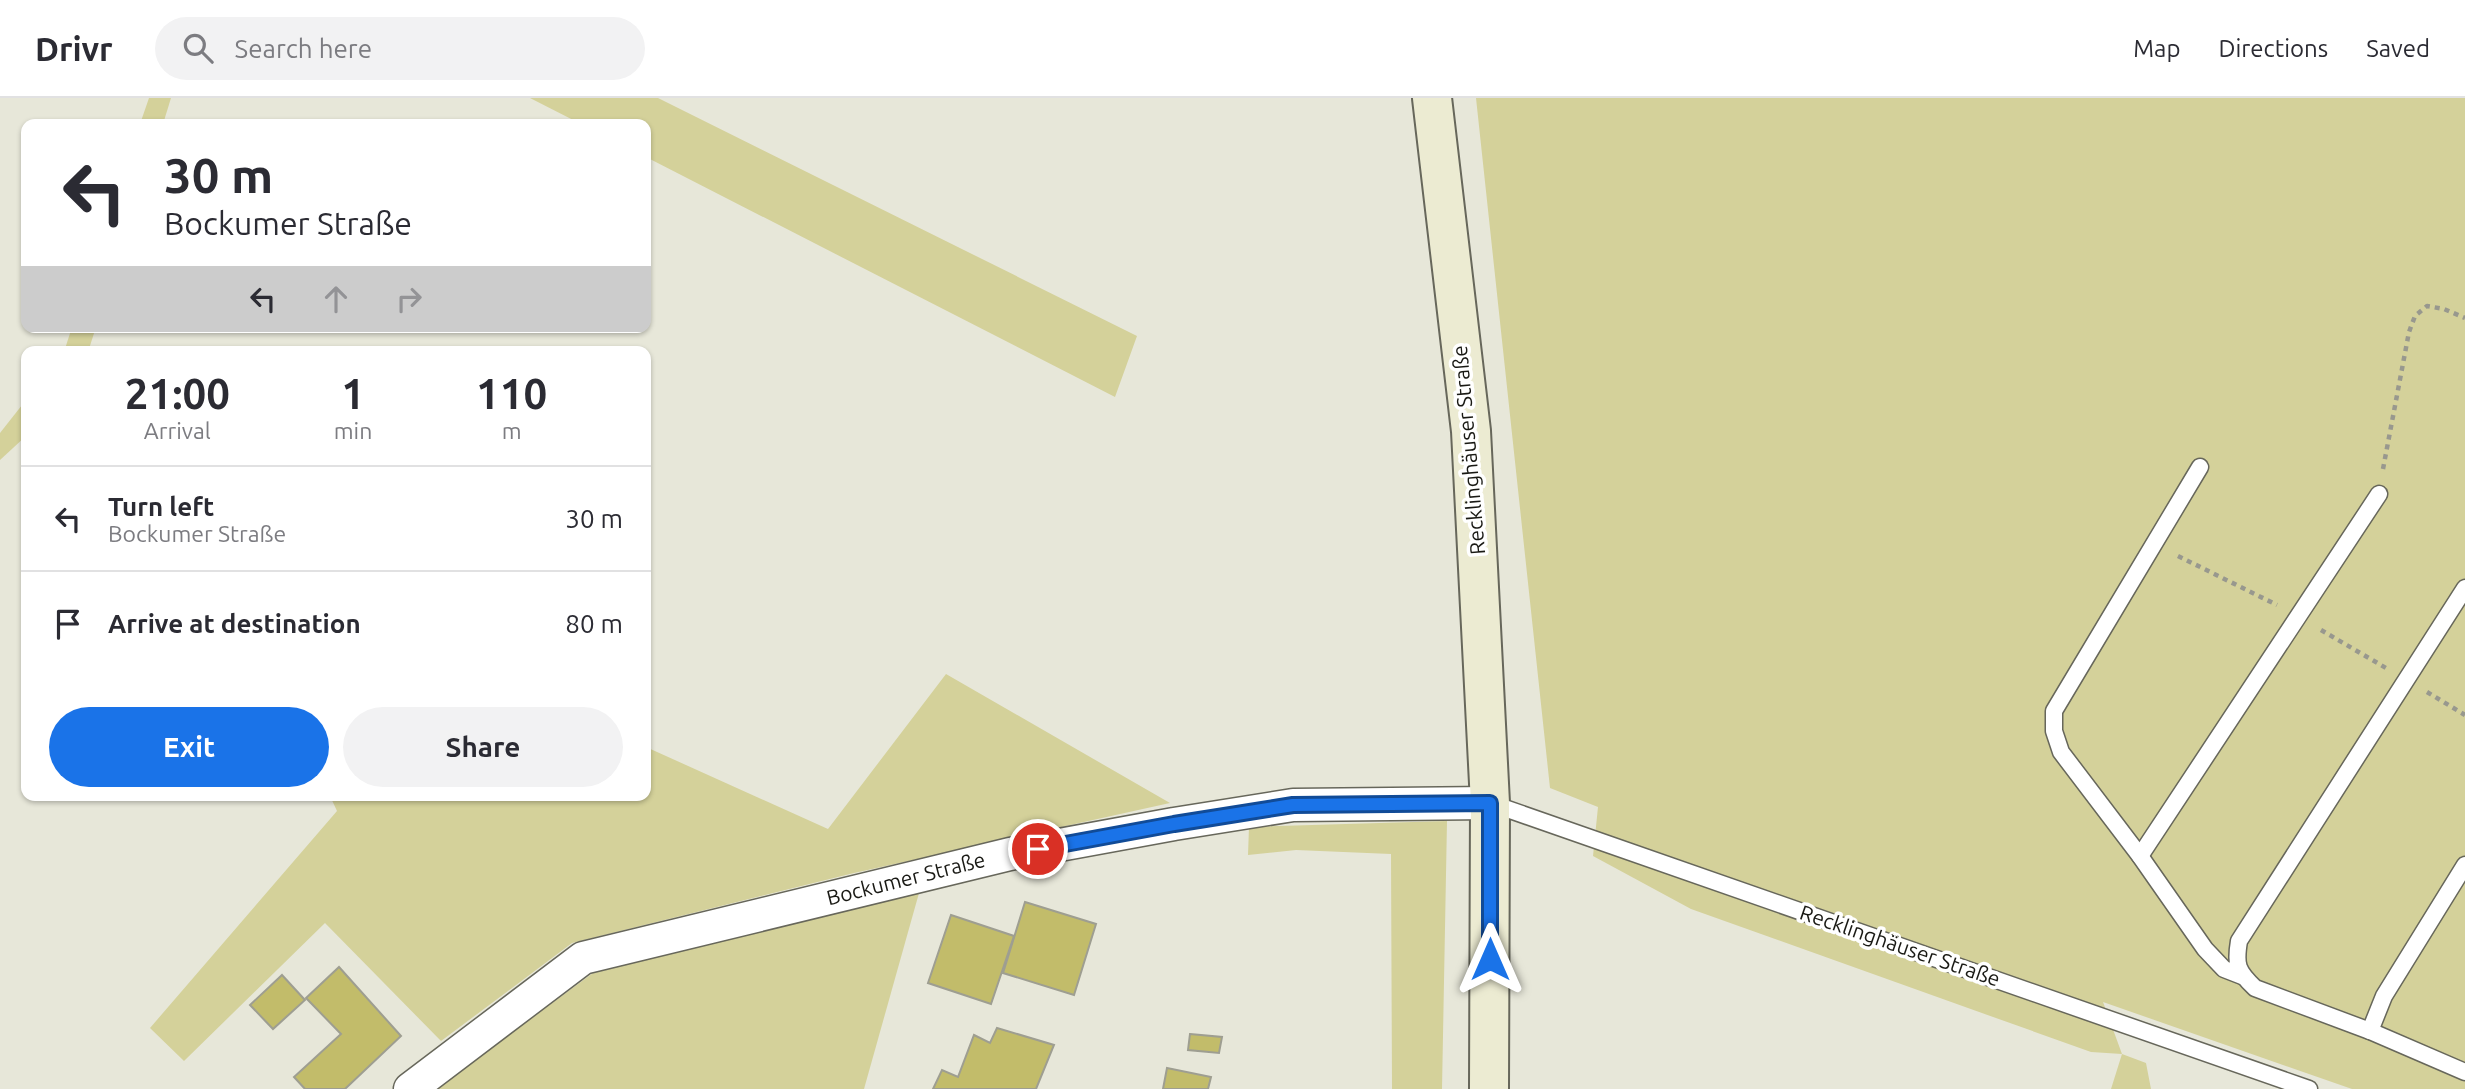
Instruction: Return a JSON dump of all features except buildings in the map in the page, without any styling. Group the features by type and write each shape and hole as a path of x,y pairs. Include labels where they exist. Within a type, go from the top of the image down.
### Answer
{"main road":[{"name":"Recklinghäuser Straße","path":"1432,98 1471,431 1490,803 1489,1089"}],"street":[{"name":"Bockumer Straße","path":"410,1089 583,958 1010,854 1174,824 1293,805 1490,803"}],"lane":[{"path":"2200,467 2054,711 2054,731 2061,752 2205,948 2224,969 2242,976 2255,988 2371,1031 2465,1072"},
{"path":"2140,856 2379,494"},
{"path":"2242,976 2236,961 2239,941 2465,588"},
{"name":"Recklinghäuser Straße","path":"1490,803 2309,1089"},
{"path":"2371,1031 2384,996 2465,865"}],"path":[{"path":"2379,494 2409,332 2415,316 2427,306 2444,309 2465,318"}],"shaded area":[{"path":"149,98 171,98 165,119 142,119"},
{"path":"530,98 658,98 1137,336 1115,397 651,160 651,119 571,119"},
{"path":"1476,98 2465,98 2465,1089 2352,1089 2103,1002 2122,1054 2091,1052 1691,909 1593,856 1598,807 1550,788"},
{"path":"70,333 94,333 90,346 66,346"},
{"path":"21,406 21,441 0,460 0,433"},
{"path":"946,674 1170,803 854,873 572,943 441,1041 325,923 184,1061 150,1028 337,811 332,801 651,801 651,749 828,829"},
{"path":"1447,821 1442,1089 1392,1089 1391,854 1296,850 1248,855 1249,827"},
{"path":"919,893 864,1089 435,1089 593,973"},
{"path":"2122,1054 2146,1063 2151,1089 2111,1089"}],"route":[{"path":"1038,849 1293,805 1490,803 1490,959"}]}
